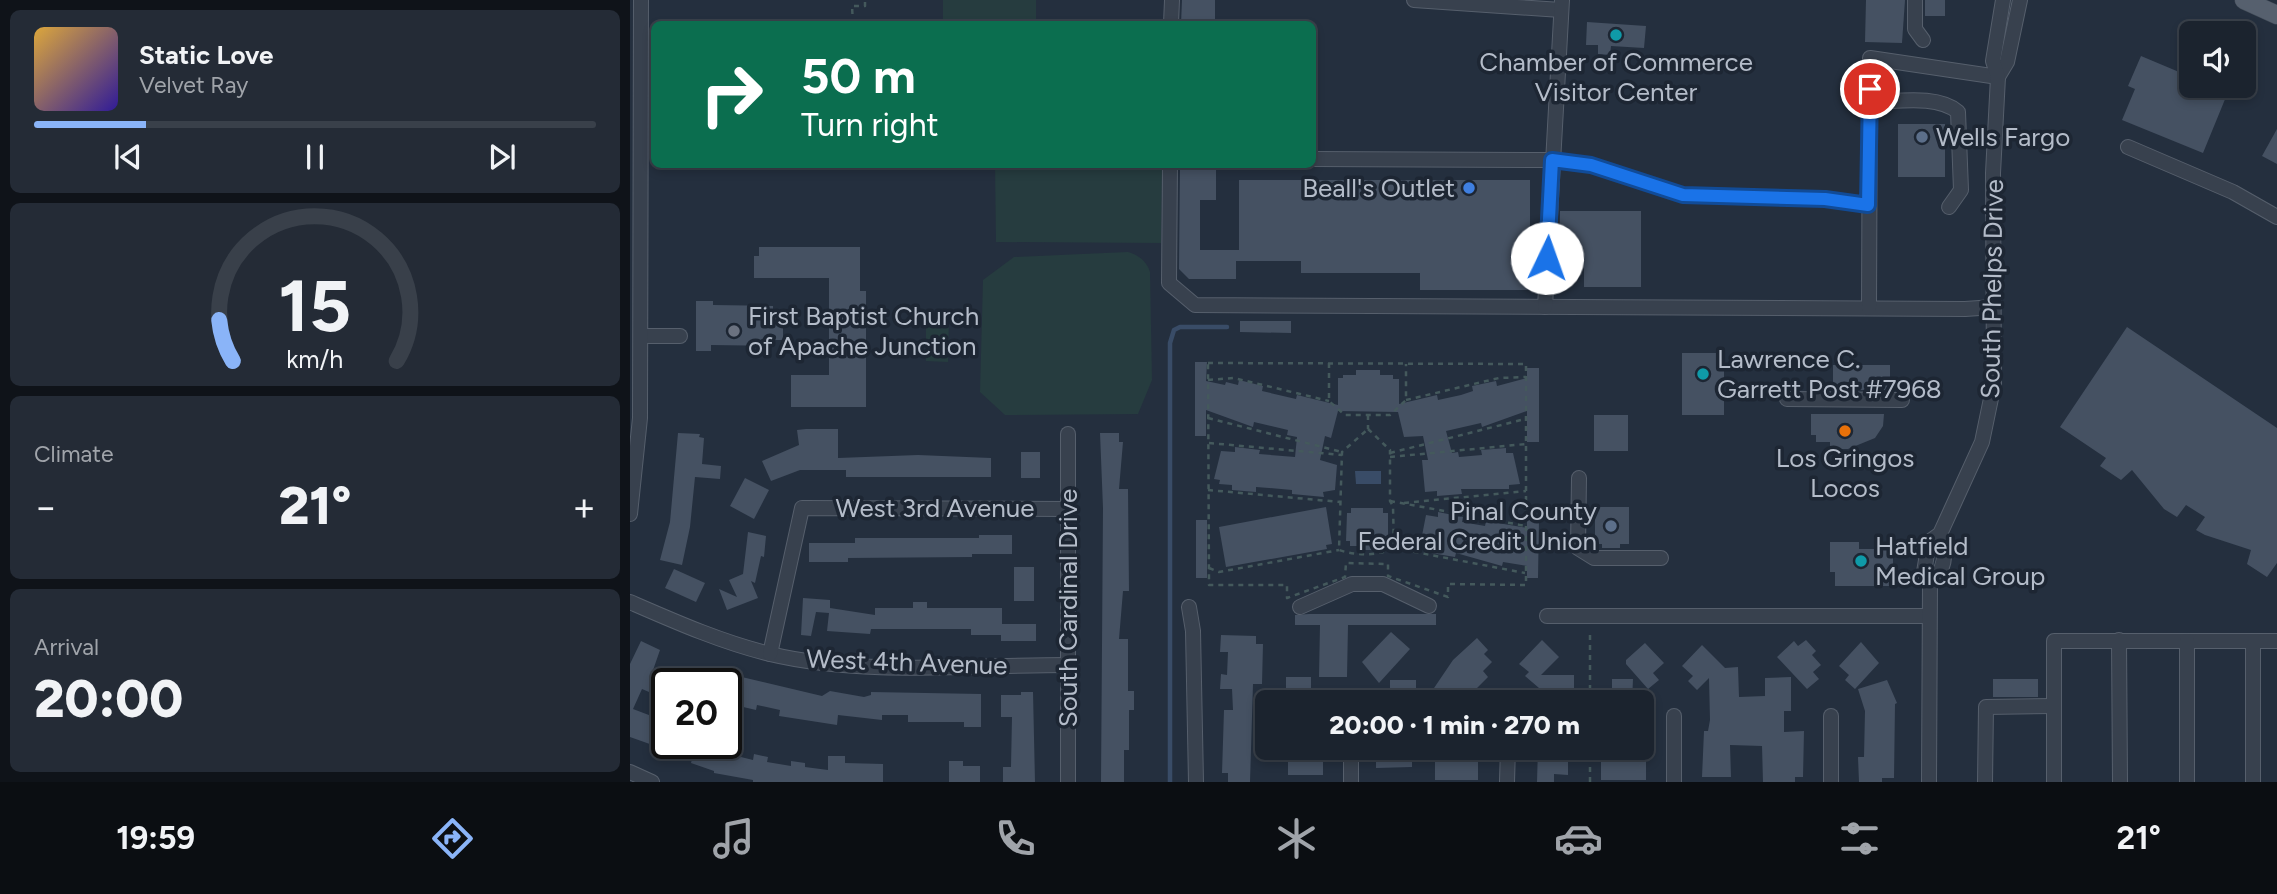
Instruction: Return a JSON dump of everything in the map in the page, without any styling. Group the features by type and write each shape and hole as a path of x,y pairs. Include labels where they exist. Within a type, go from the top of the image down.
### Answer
{"main road":[{"path":"2245,0 2277,15"}],"street":[{"path":"630,514 640,418 641,0"},
{"path":"1171,21 1172,0"},
{"path":"1414,0 1562,5 1545,307"},
{"path":"1915,0 1915,29 1923,40"},
{"name":"South Phelps Drive","path":"1929,782 1930,583 1924,572 1926,558 1929,542 1940,534 1988,425 1994,384 1993,173 1998,76 1993,61 2003,0"},
{"name":"South Phelps Drive","path":"1998,76 2007,62 2020,0"},
{"path":"1869,309 1870,58 1998,76"},
{"path":"1870,102 1937,102 1950,105 1958,112 1961,190 1949,207"},
{"path":"2128,147 2233,192 2277,216"},
{"path":"1316,159 1552,160 1591,165 1683,195 1825,199 1868,205"},
{"path":"1170,168 1169,283 1195,305 1869,309 1994,307"},
{"path":"641,336 680,336"},
{"path":"1787,399 1902,400"},
{"name":"South Cardinal Drive","path":"1068,434 1068,782"},
{"path":"1579,478 1578,548 1594,558 1661,558"},
{"name":"West 3rd Avenue","path":"770,654 802,508 1068,509"},
{"path":"1300,607 1352,584 1383,584 1429,606"},
{"name":"West 4th Avenue","path":"630,602 713,638 770,654 859,666 1068,666"},
{"path":"1189,607 1193,631 1196,782"},
{"path":"1548,616 1929,616"},
{"path":"2119,640 2120,782"},
{"path":"2054,782 2054,641 2277,641"},
{"path":"2253,641 2253,782"},
{"path":"2187,782 2188,642"},
{"path":"1985,782 1986,707 2054,706"},
{"path":"1674,716 1674,782"},
{"path":"1831,716 1831,782"},
{"path":"1351,760 1351,782"},
{"path":"1507,782 1508,760"},
{"path":"630,772 652,782"}],"path":[{"path":"853,21 852,6 865,6 865,0"},
{"path":"1208,363 1406,364 1526,364 1526,585 1448,584 1448,597 1388,576 1388,564 1346,563 1345,577 1287,598 1287,585 1209,585 1208,363"},
{"path":"1329,363 1329,401"},
{"path":"1406,364 1406,400"},
{"path":"1208,380 1234,378 1329,401 1345,415 1390,415 1406,400 1499,378 1526,377"},
{"path":"1367,415 1367,429 1390,455 1394,548"},
{"path":"1208,418 1342,454"},
{"path":"1390,455 1526,419"},
{"path":"1339,550 1342,454 1367,429"},
{"path":"1208,443 1342,454"},
{"path":"1390,455 1526,444"},
{"path":"1208,490 1340,502"},
{"path":"1404,503 1526,491"},
{"path":"1390,501 1526,526"},
{"path":"1209,568 1219,572 1339,550 1382,554 1394,548 1526,573"},
{"path":"1367,554 1367,563"},
{"path":"1590,635 1590,690"},
{"path":"1590,760 1590,782"}],"green space":[{"path":"943,0 1036,0 1036,21 943,21"},
{"path":"995,168 1162,168 1161,243 996,242"},
{"path":"1128,252 1142,259 1150,272 1152,380 1138,414 1005,415 980,392 983,280 1014,257"},
{"path":"926,314 949,315 948,362 926,361"}],"water":[{"path":"1355,471 1381,471 1381,484 1356,484"}],"building":[{"path":"1182,0 1215,0 1215,21 1181,21"},
{"path":"1866,0 1905,0 1902,43 1865,42"},
{"path":"1925,0 1945,0 1945,16 1925,16"},
{"name":"Chamber of Commerce Visitor Center","path":"1587,22 1646,26 1644,48 1611,46 1610,55 1598,54 1598,45 1586,45"},
{"path":"2141,56 2179,72 2179,98 2226,98 2203,153 2122,120 2135,89 2128,86"},
{"name":"Wells Fargo","path":"1898,124 1945,124 1945,177 1898,177"},
{"path":"2277,129 2277,164 2262,156"},
{"path":"1180,168 1216,168 1216,200 1200,200 1200,250 1239,250 1239,180 1530,180 1530,290 1420,290 1420,273 1301,273 1301,261 1236,261 1236,279 1189,279 1179,269"},
{"path":"1560,211 1641,211 1641,287 1584,287 1584,262 1559,262"},
{"path":"759,247 860,247 860,291 866,291 866,407 791,407 791,375 829,375 829,278 754,278 754,256 759,256"},
{"name":"First Baptist Church of Apache Junction","path":"696,301 713,301 713,305 773,306 773,312 783,312 783,340 773,340 773,346 711,345 711,351 696,351"},
{"path":"1240,321 1291,321 1291,333 1240,332"},
{"path":"2127,327 2277,428 2277,563 2267,577 2247,564 2251,550 2196,530 2205,517 2186,505 2177,517 2164,509 2132,470 2121,480 2100,466 2106,458 2060,427"},
{"name":"Lawrence C. Garrett Post #7968","path":"1682,353 1724,353 1724,415 1682,415"},
{"path":"1195,362 1207,362 1206,381 1238,385 1239,380 1263,386 1262,391 1296,399 1297,395 1338,405 1338,378 1343,378 1343,375 1356,375 1356,370 1380,370 1380,375 1393,375 1393,379 1399,379 1399,404 1437,395 1438,400 1461,395 1473,391 1472,386 1496,381 1497,386 1527,378 1527,368 1539,368 1539,442 1527,442 1527,411 1482,427 1481,423 1446,431 1452,453 1458,452 1459,457 1482,455 1481,450 1506,448 1506,453 1513,453 1520,484 1509,485 1509,489 1461,489 1462,494 1437,496 1437,491 1425,492 1422,460 1428,460 1423,436 1404,437 1398,412 1338,411 1331,438 1325,436 1320,460 1337,465 1335,490 1323,492 1324,497 1292,494 1292,490 1256,487 1256,492 1232,490 1232,485 1219,484 1220,480 1214,479 1221,451 1235,452 1235,447 1260,450 1259,454 1295,457 1297,437 1287,435 1288,430 1254,422 1253,427 1206,410 1206,436 1195,436"},
{"path":"1833,365 1890,365 1890,390 1833,390"},
{"name":"Los Gringos Locos","path":"1811,414 1884,414 1883,426 1875,438 1848,449 1830,449 1830,442 1816,442 1816,435 1811,435"},
{"path":"1594,415 1628,415 1628,451 1594,451"},
{"path":"838,429 838,458 918,455 991,458 991,477 846,477 846,470 800,470 771,481 762,461 799,445 797,430"},
{"path":"678,433 700,434 699,437 704,438 702,464 721,466 720,479 695,477 690,527 682,565 660,560 670,522"},
{"path":"1100,433 1119,433 1119,442 1123,442 1119,489 1128,489 1129,591 1123,591 1119,639 1128,639 1128,691 1134,691 1134,710 1129,710 1129,750 1124,750 1124,782 1101,782 1103,508"},
{"path":"1021,452 1040,452 1040,478 1021,478"},
{"path":"745,478 769,490 754,519 730,506"},
{"path":"1326,507 1332,544 1326,545 1327,549 1226,567 1219,527"},
{"name":"Pinal County Federal Credit Union","path":"1595,507 1629,507 1629,544 1620,544 1620,548 1602,548 1602,544 1595,544"},
{"path":"1351,508 1383,508 1383,513 1388,513 1388,541 1383,541 1383,546 1375,546 1375,550 1358,550 1358,546 1350,546 1350,541 1346,541 1347,513 1351,513"},
{"path":"1438,512 1463,517 1462,522 1485,526 1486,521 1527,528 1527,520 1539,520 1538,578 1527,578 1527,566 1503,562 1502,566 1456,553 1455,557 1431,553 1432,548 1420,546 1426,515 1438,517"},
{"path":"1196,520 1207,520 1207,578 1196,578"},
{"path":"748,532 766,536 764,557 761,556 755,583 751,581 758,598 727,610 719,589 737,597 729,580 743,574"},
{"path":"979,535 1012,535 1012,554 848,558 848,562 809,562 809,543 855,543 855,538 979,538"},
{"name":"Hatfield Medical Group","path":"1830,542 1859,542 1859,549 1893,549 1893,586 1835,586 1835,572 1830,572"},
{"path":"1014,567 1034,567 1034,601 1014,601"},
{"path":"674,569 705,583 696,602 665,588"},
{"path":"803,598 830,600 830,608 875,615 875,608 913,608 913,602 927,602 927,608 1002,608 1002,624 1036,624 1036,641 1001,641 1001,635 971,635 971,629 871,629 870,634 827,631 829,613 816,612 811,636 801,635"},
{"path":"1436,614 1436,625 1348,625 1347,677 1319,677 1320,625 1295,625 1295,615"},
{"path":"1391,632 1410,649 1379,683 1362,662"},
{"path":"1221,635 1256,636 1256,644 1263,644 1262,684 1253,684 1250,782 1228,782 1228,773 1222,773 1224,710 1233,710 1232,689 1220,689 1221,674 1227,675 1228,652 1220,652"},
{"path":"1477,638 1488,650 1484,654 1492,662 1483,671 1488,677 1475,690 1433,690 1453,660"},
{"path":"1542,640 1559,657 1541,675 1574,675 1574,690 1539,690 1525,676 1529,672 1519,664"},
{"path":"1806,640 1816,651 1812,655 1821,665 1813,672 1819,679 1807,689 1777,657 1794,641 1798,646"},
{"path":"641,641 660,650 654,668 651,668 651,693 642,689 633,709 651,716 651,744 630,737 630,664"},
{"path":"1861,642 1879,663 1855,689 1845,680 1849,675 1839,666"},
{"path":"1645,643 1664,663 1653,673 1659,680 1648,689 1626,664 1626,660"},
{"path":"1702,645 1725,668 1738,667 1739,697 1765,696 1765,678 1791,677 1791,711 1784,711 1784,732 1804,731 1803,777 1795,777 1795,782 1763,782 1762,746 1730,745 1731,777 1702,777 1704,731 1708,731 1710,720 1709,678 1697,690 1688,681 1693,676 1682,666"},
{"path":"742,677 822,696 830,691 864,697 871,695 871,692 981,694 981,727 964,727 964,722 908,722 908,715 882,715 882,720 838,715 837,725 779,716 780,710 757,705 756,710 742,707"},
{"path":"1286,677 1311,677 1311,690 1286,690"},
{"path":"1612,679 1633,679 1633,690 1604,690 1612,689"},
{"path":"1993,679 2038,679 2038,697 1993,697"},
{"path":"1390,680 1416,680 1416,690 1390,690"},
{"path":"1887,680 1897,703 1894,778 1882,778 1882,782 1859,782 1858,757 1864,757 1865,711 1858,689"},
{"path":"1021,692 1033,692 1035,782 1003,782 1003,767 1011,767 1012,717 1001,717 1001,695 1021,695"},
{"path":"754,754 768,757 767,762 791,766 791,761 805,763 805,767 828,770 828,756 845,756 845,763 883,764 883,782 753,782 714,773 691,763 692,759 742,757 753,760"},
{"path":"1288,760 1323,760 1323,775 1288,775"},
{"path":"1376,760 1412,760 1412,767 1376,768"},
{"path":"1435,760 1478,760 1478,780 1435,780"},
{"path":"1538,760 1568,760 1568,775 1554,774 1554,782 1537,782"},
{"path":"1601,760 1646,760 1646,780 1601,780"},
{"path":"949,761 963,761 963,766 980,766 980,782 949,782"}],"waterway":[{"path":"1170,782 1170,343 1174,330 1180,327 1227,327"}],"place":[{"name":"Chamber of Commerce Visitor Center","path":"1616,35"},
{"name":"Wells Fargo","path":"1922,137"},
{"name":"Beall's Outlet","path":"1469,188"},
{"name":"First Baptist Church of Apache Junction","path":"734,331"},
{"name":"Lawrence C. Garrett Post #7968","path":"1703,374"},
{"name":"Los Gringos Locos","path":"1845,431"},
{"name":"Pinal County Federal Credit Union","path":"1611,526"},
{"name":"Hatfield Medical Group","path":"1861,561"}],"route":[{"path":"1547,258 1552,160 1591,165 1683,195 1825,199 1868,205 1870,89"}]}
